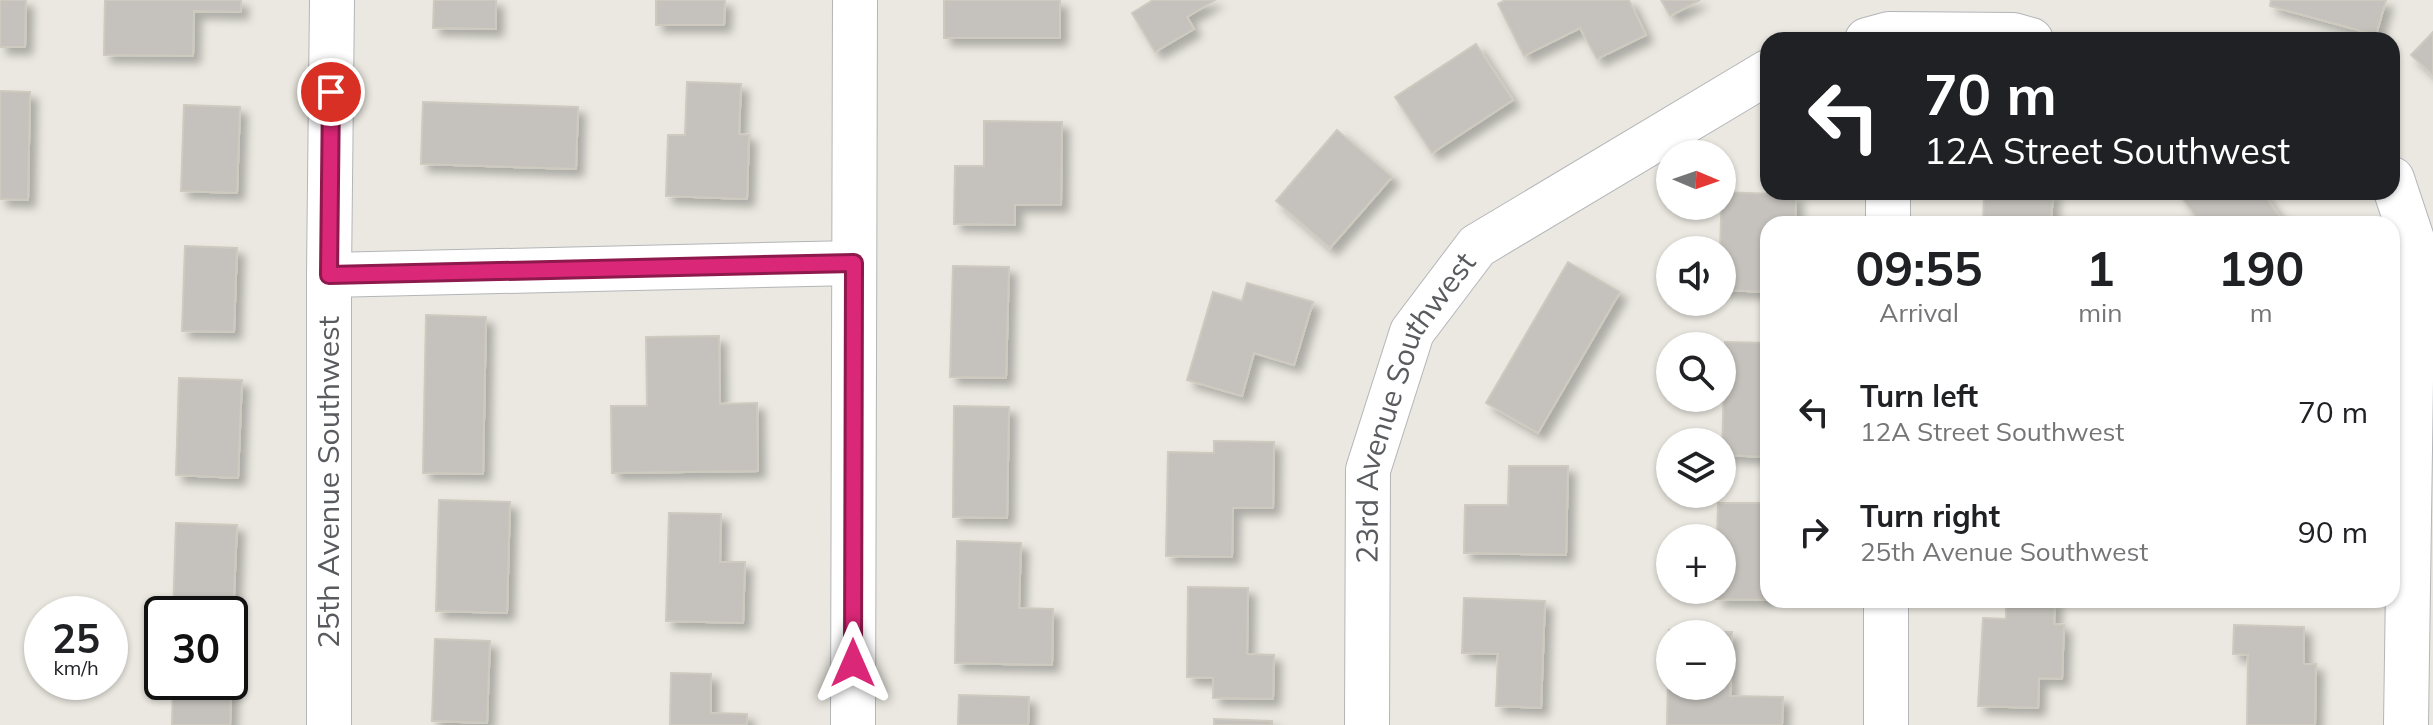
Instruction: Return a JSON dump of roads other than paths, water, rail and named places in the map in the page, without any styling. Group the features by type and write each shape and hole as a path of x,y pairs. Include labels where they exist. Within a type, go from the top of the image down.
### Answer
{"street":[{"name":"25th Avenue Southwest","path":"329,725 332,0"},
{"path":"853,725 855,0"},
{"name":"23rd Avenue Southwest","path":"1367,725 1368,470 1412,332 1477,246 1760,77"},
{"path":"2399,200 2413,242 2406,725"},
{"path":"329,275 854,263"},
{"path":"1886,608 1886,725"}]}
